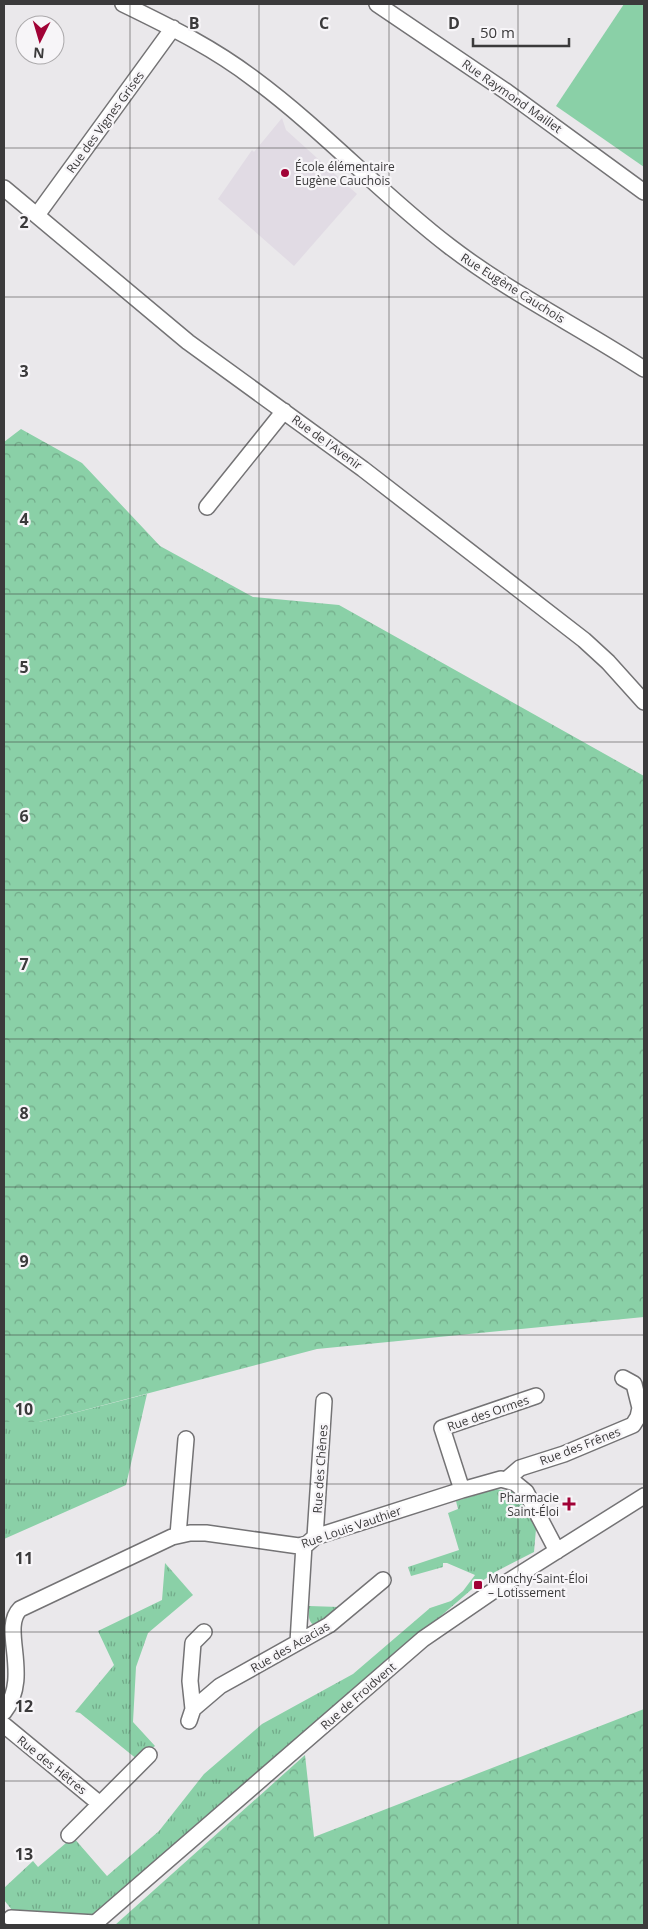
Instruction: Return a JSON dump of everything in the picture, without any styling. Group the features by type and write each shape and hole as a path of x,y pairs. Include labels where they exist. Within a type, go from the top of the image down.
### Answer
{"street":[{"name":"Rue Eugène Cauchois","path":"123,4 174,28 206,46 263,85 428,230 462,256 495,279 644,369"},
{"name":"Rue Raymond Maillet","path":"377,4 502,88 644,192"},
{"name":"Rue des Vignes Grises","path":"37,215 174,28"},
{"name":"Rue de l'Avenir","path":"4,188 177,333 364,468 580,637 608,662 644,702"},
{"path":"208,507 284,411"},
{"name":"Rue des Frênes","path":"506,1480 520,1468 564,1454 633,1425 640,1413 639,1403 634,1384 623,1378"},
{"name":"Rue des Ormes","path":"462,1490 442,1428 536,1396"},
{"name":"Rue des Chênes","path":"310,1541 324,1401"},
{"path":"178,1535 186,1439"},
{"name":"Rue Louis Vauthier","path":"4,1712 9,1704 14,1686 6,1634 7,1623 12,1615 20,1609 149,1546 178,1535 206,1533 293,1546 462,1490 495,1480 506,1480"},
{"path":"506,1480 521,1488 529,1496 557,1551"},
{"name":"Rue de Froidvent","path":"95,1924 423,1639 644,1496"},
{"path":"298,1642 310,1541"},
{"name":"Rue des Acacias","path":"204,1632 193,1643 190,1681 191,1715 220,1686 334,1622 383,1580"},
{"name":"Rue des Hêtres","path":"4,1725 100,1804"},
{"path":"69,1835 149,1755"},
{"path":"11,1918 95,1924"}],"shaded area":[{"name":"École élémentaire Eugène Cauchois","path":"282,118 286,130 357,194 294,266 218,199 252,150 254,152"}],"green space":[{"path":"624,4 644,4 644,167 556,106"},
{"path":"21,429 82,463 160,546 253,597 339,605 644,776 644,1317 317,1349 39,1422 4,1422 4,442"},
{"path":"147,1394 126,1485 4,1539 4,1422 39,1422"},
{"path":"496,1489 512,1492 525,1505 536,1529 534,1552 497,1571 479,1583 92,1918 12,1910 4,1900 4,1888 33,1861 38,1867 73,1837 107,1876 159,1831 204,1774 262,1724 353,1674 430,1608 451,1601 463,1591 475,1575 447,1563 443,1563 443,1567 411,1576 408,1567 459,1550 448,1513 458,1509 456,1501"},
{"path":"165,1563 193,1595 148,1633 136,1667 133,1722 155,1746 138,1760 80,1713 75,1712 114,1665 98,1631 162,1600"},
{"path":"309,1606 339,1607 315,1626 310,1620"},
{"path":"644,1709 644,1925 115,1925 305,1755 314,1837"}],"place":[{"name":"École élémentaire Eugène Cauchois","path":"285,173"},
{"name":"Pharmacie Saint-Éloi","path":"569,1504"},
{"name":"Monchy-Saint-Éloi – Lotissement","path":"478,1585"}]}
